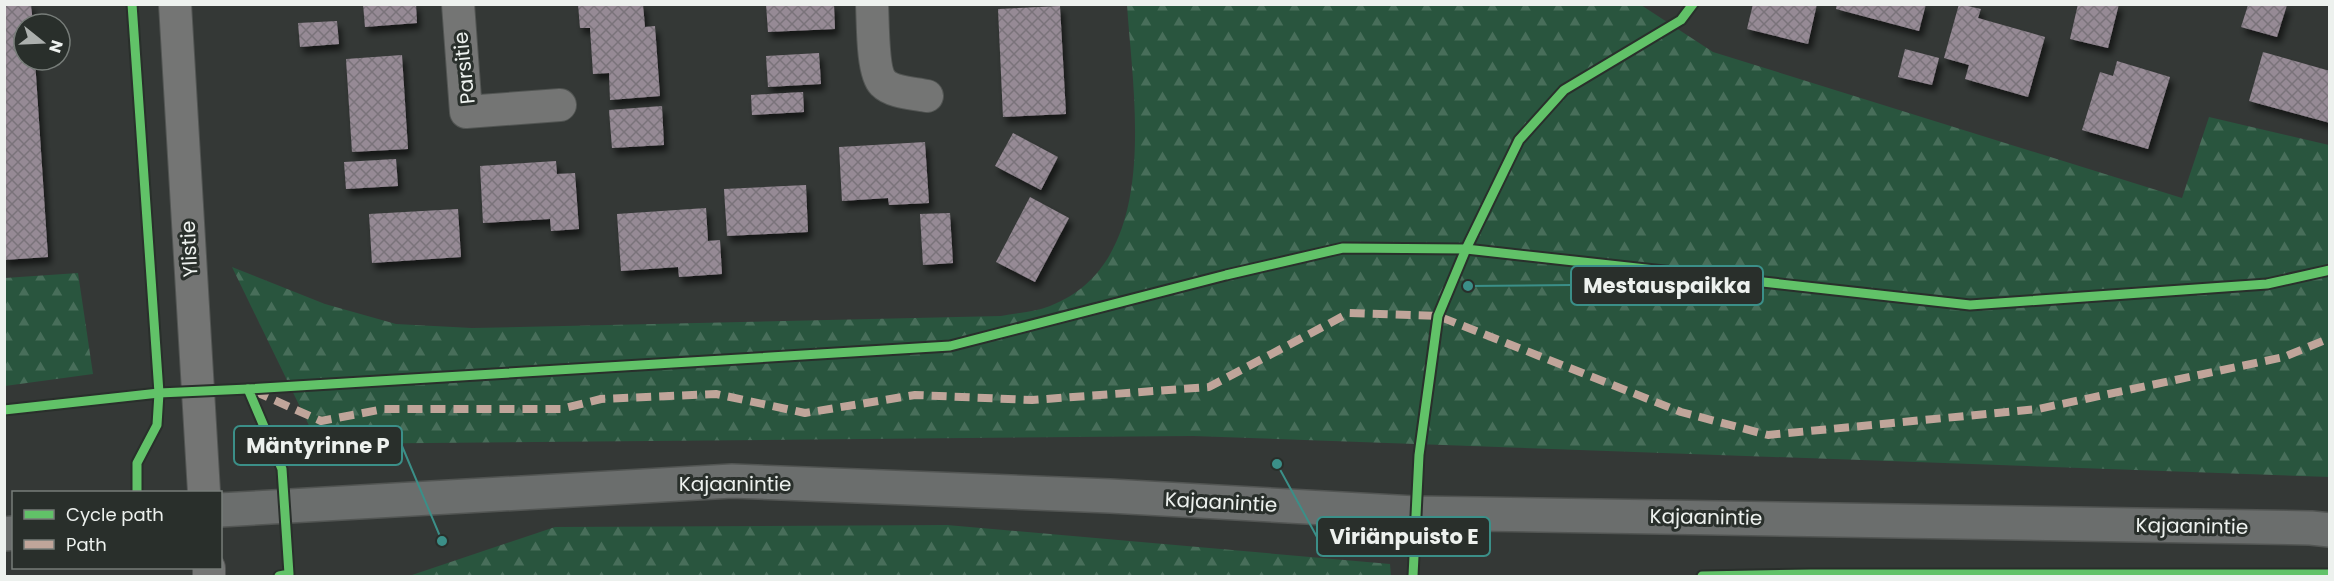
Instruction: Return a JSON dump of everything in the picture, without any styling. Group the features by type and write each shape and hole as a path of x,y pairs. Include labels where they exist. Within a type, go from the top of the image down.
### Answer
{"main road":[{"name":"Kajaanintie","path":"222,510 732,481 1110,496 1415,513 2330,530"}],"street":[{"name":"Ylistie","path":"175,4 204,491"},
{"name":"Parsitie","path":"458,4 466,112 560,105"},
{"path":"872,4 877,69 881,82 892,89 927,96"}],"green space":[{"path":"1127,5 1641,5 1713,52 2182,198 2209,117 2329,145 2329,477 1193,436 318,444 232,267 325,304 396,324 472,328 1001,316 1044,308 1086,284 1111,253 1126,216 1133,174 1135,130"},
{"path":"78,273 93,374 5,386 5,278"},
{"path":"947,525 1390,564 1391,576 409,576 555,527"}],"building":[{"path":"4,4 31,4 32,12 12,12 12,72 36,72 48,257 4,260"},
{"path":"363,4 416,4 417,23 365,27"},
{"path":"578,4 643,4 645,27 655,26 660,96 610,100 609,73 593,74 590,28 580,28"},
{"path":"766,4 834,4 835,29 768,32"},
{"path":"1753,4 1817,4 1808,44 1747,29"},
{"path":"1837,4 1926,4 1919,31 1836,9"},
{"path":"1959,4 1981,9 1978,18 2045,37 2028,97 1965,79 1969,65 1944,58"},
{"path":"2078,4 2119,4 2108,48 2070,39"},
{"path":"2248,5 2287,5 2277,37 2241,27"},
{"path":"1060,6 1066,114 1003,117 998,9"},
{"path":"337,21 339,44 300,47 298,23"},
{"path":"1905,49 1939,58 1932,85 1898,77"},
{"path":"2263,52 2330,71 2330,123 2249,101"},
{"path":"819,53 821,84 768,87 766,56"},
{"path":"402,55 408,149 352,152 346,59"},
{"path":"2117,61 2170,77 2148,149 2082,130 2100,72 2113,76"},
{"path":"803,92 804,112 752,115 751,95"},
{"path":"662,106 664,145 612,148 609,110"},
{"path":"1013,133 1058,157 1041,190 995,166"},
{"path":"925,142 929,203 889,205 888,198 842,201 839,147"},
{"path":"396,159 398,186 346,189 344,162"},
{"path":"556,161 557,174 575,173 579,229 551,231 550,219 483,223 480,166"},
{"path":"806,185 808,232 727,236 724,189"},
{"path":"1030,197 1069,218 1035,282 996,262"},
{"path":"706,208 708,241 720,240 722,274 679,277 678,267 621,271 617,214"},
{"path":"458,209 461,257 372,263 369,214"},
{"path":"950,213 953,263 923,265 920,214"}],"marked path":[{"path":"254,391 321,421 384,409 561,409 601,399 716,394 805,413 915,395 1032,400 1209,387 1349,313 1438,316 1681,412 1768,435 2038,409 2284,357 2330,338"}],"cycle path":[{"path":"132,4 159,393 157,425 137,463 137,491"},
{"path":"1413,576 1419,455 1438,316 1466,249 1519,140 1564,90 1681,20 1693,4"},
{"path":"279,576 289,574 282,469 248,389 950,346 1226,275 1343,248 1466,249 1970,305 2267,284 2330,270"},
{"path":"4,410 159,393 248,389"},
{"path":"1702,576 2330,574"}],"place":[{"name":"Mestauspaikka","path":"1468,286"},
{"name":"Viriänpuisto E","path":"1277,464"},
{"name":"Mäntyrinne P","path":"442,541"}]}
